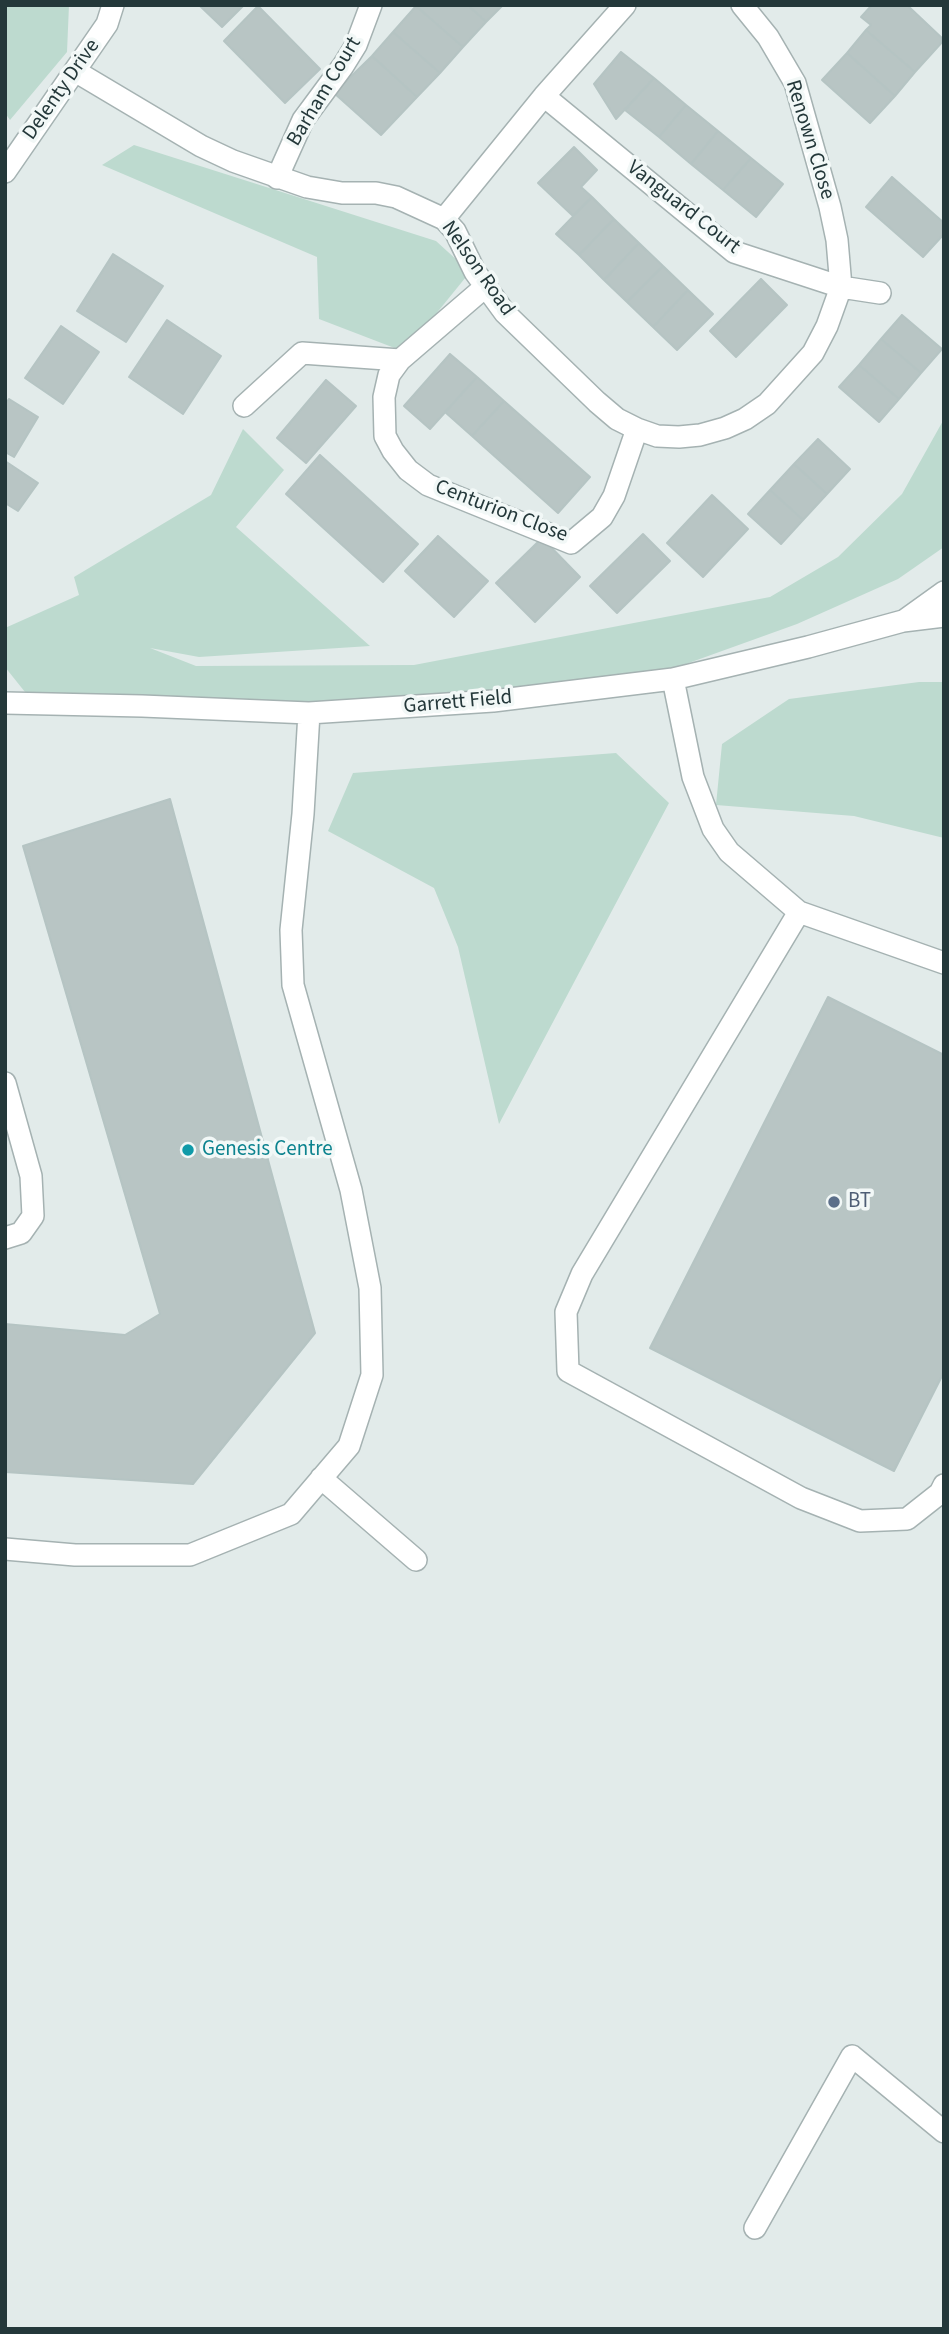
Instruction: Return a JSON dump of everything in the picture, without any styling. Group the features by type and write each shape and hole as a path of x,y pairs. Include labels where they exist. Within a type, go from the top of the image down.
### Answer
{"street":[{"name":"Delenty Drive","path":"5,172 107,24 113,5"},
{"name":"Barham Court","path":"277,178 303,120 356,45 371,5"},
{"path":"444,219 544,96 625,5"},
{"name":"Renown Close","path":"742,5 768,37 794,83 830,207 837,240 841,287"},
{"name":"Nelson Road","path":"75,71 201,146 233,162 307,187 396,197 444,219 455,232 475,272 505,313 617,419 657,436 700,435 745,419 767,404 813,353 827,326 841,287"},
{"name":"Vanguard Court","path":"544,96 734,252 841,287"},
{"name":"Centurion Close","path":"485,287 400,360 389,375 384,397 385,436 408,470 428,485 571,543 602,517 614,496 637,429"},
{"path":"841,287 880,293"},
{"path":"244,406 302,353 400,360"},
{"name":"Garrett Field","path":"903,621 944,592"},
{"name":"Garrett Field","path":"7,699 309,713 493,701 673,679 903,621 944,616"},
{"path":"673,679 693,777 713,829 729,852 799,912 944,963"},
{"path":"5,1549 75,1555 190,1555 291,1514 349,1446 372,1375 370,1288 351,1189 293,985 291,930 303,814 309,713"},
{"path":"799,912 582,1274 566,1312 568,1371 801,1498 860,1521 907,1519 940,1493 944,1485"},
{"path":"5,1083 31,1176 33,1216 21,1233 5,1238"},
{"path":"321,1478 416,1560"},
{"path":"755,2228 852,2056 944,2132"}],"green space":[{"path":"5,5 69,5 67,52 10,120 5,113"},
{"path":"134,145 436,241 470,272 405,352 319,319 317,257 102,165"},
{"path":"944,419 944,547 898,579 797,624 672,669 495,693 307,704 130,700 25,692 5,667 5,628 79,595 74,577 211,495 243,429 284,470 236,527 370,646 199,657 150,648 196,666 414,665 770,597 838,557 902,494"},
{"path":"919,682 944,682 944,838 854,816 716,805 722,744 789,699"},
{"path":"616,753 669,803 499,1124 458,947 434,888 328,831 353,773"}],"building":[{"path":"199,5 244,5 222,27"},
{"path":"468,5 486,22 463,47 416,6"},
{"path":"468,5 503,5 486,22"},
{"path":"872,5 907,5 944,40 915,72 866,30 871,25 861,17"},
{"path":"258,6 320,69 285,103 224,41"},
{"path":"416,6 463,47 440,73 393,32"},
{"path":"866,30 915,72 895,96 847,53"},
{"path":"393,32 440,73 417,97 372,56"},
{"path":"621,52 654,78 616,119 594,84"},
{"path":"847,53 895,96 870,123 822,80"},
{"path":"372,56 417,97 381,135 334,93"},
{"path":"654,78 686,105 659,137 625,110"},
{"path":"686,105 718,131 691,164 659,137"},
{"path":"718,131 751,158 723,190 691,164"},
{"path":"574,147 597,170 581,187 592,197 573,216 538,183"},
{"path":"751,158 783,184 756,217 723,190"},
{"path":"892,177 944,223 944,234 923,257 866,207"},
{"path":"592,197 614,219 579,255 556,234"},
{"path":"614,219 639,243 604,280 579,255"},
{"path":"639,243 663,266 627,302 604,280"},
{"path":"113,254 163,286 126,342 77,311"},
{"path":"663,266 688,290 653,327 627,302"},
{"path":"761,279 787,305 736,357 710,331"},
{"path":"688,290 713,314 677,350 653,327"},
{"path":"902,315 942,349 921,373 881,339"},
{"path":"167,320 221,356 183,414 129,377"},
{"path":"61,326 99,352 63,404 25,378"},
{"path":"881,339 921,373 899,399 859,365"},
{"path":"450,354 477,377 430,429 404,406"},
{"path":"859,365 899,399 879,422 839,387"},
{"path":"477,377 504,401 472,436 445,412"},
{"path":"326,380 356,406 306,463 277,438"},
{"path":"9,399 38,417 14,457 5,452 5,404"},
{"path":"504,401 590,477 558,513 472,436"},
{"path":"818,439 850,469 827,494 794,464"},
{"path":"320,455 418,544 383,582 286,494"},
{"path":"5,461 38,483 18,511 5,503"},
{"path":"794,464 827,494 803,520 770,490"},
{"path":"770,490 803,520 781,544 748,514"},
{"path":"712,495 748,529 703,577 667,543"},
{"path":"643,534 670,561 617,613 590,586"},
{"path":"438,536 488,581 454,617 405,571"},
{"path":"542,538 580,577 535,622 496,583"},
{"name":"Genesis Centre","path":"170,799 315,1333 193,1484 5,1472 5,1324 125,1335 160,1314 23,846"},
{"name":"BT","path":"828,997 944,1055 944,1372 894,1471 650,1348"}],"place":[{"name":"Genesis Centre","path":"188,1150"},
{"name":"BT","path":"834,1202"}]}
